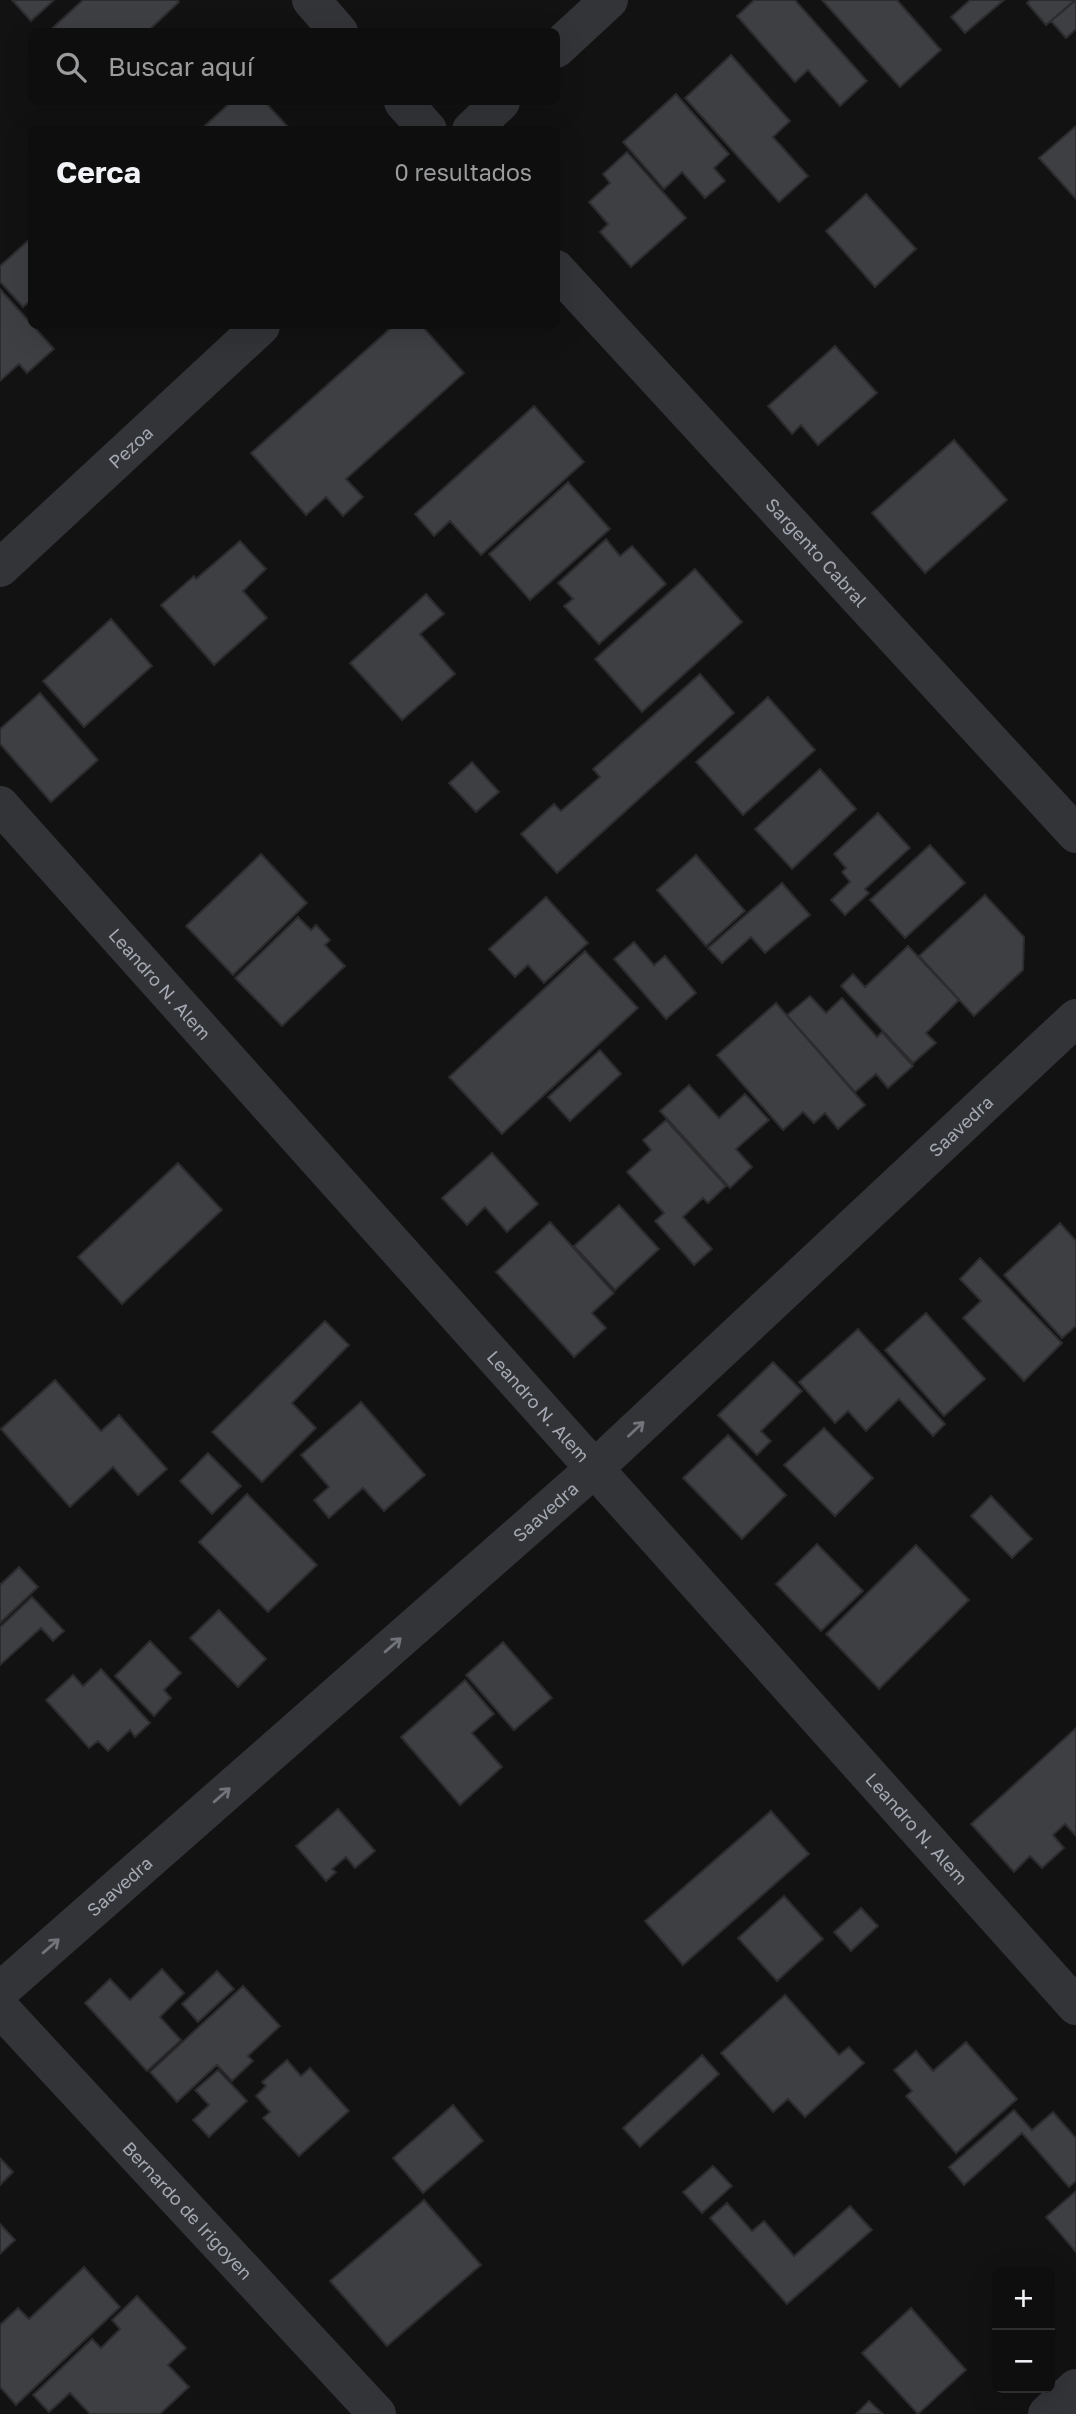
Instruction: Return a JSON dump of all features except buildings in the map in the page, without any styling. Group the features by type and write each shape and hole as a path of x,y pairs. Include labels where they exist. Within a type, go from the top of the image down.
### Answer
{"street":[{"path":"311,0 336,28"},
{"path":"560,45 609,0"},
{"path":"406,105 424,126"},
{"path":"475,126 498,105"},
{"name":"Sargento Cabral","path":"560,273 1076,834"},
{"name":"Pezoa","path":"0,568 258,329"},
{"name":"Leandro N. Alem","path":"0,805 1076,2006"},
{"name":"Saavedra","path":"0,1991 595,1468 1076,1018"},
{"name":"Bernardo de Irigoyen","path":"0,2008 377,2414"},
{"path":"1047,2414 1076,2388"}]}
